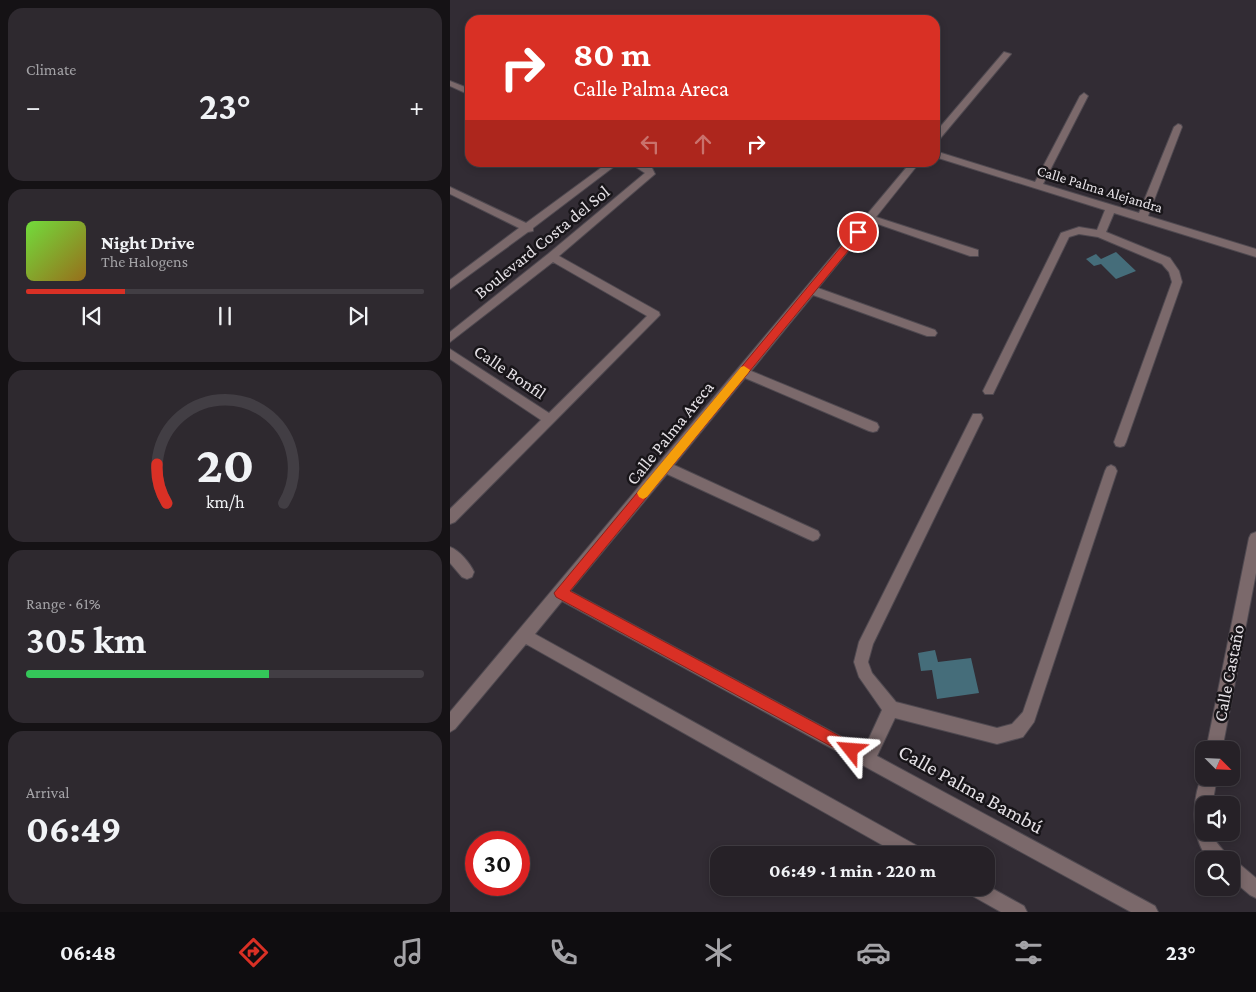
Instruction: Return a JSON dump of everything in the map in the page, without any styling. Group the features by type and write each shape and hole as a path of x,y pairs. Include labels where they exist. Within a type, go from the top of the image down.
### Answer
{"street":[{"path":"940,133 1007,54"},
{"path":"450,83 465,90"},
{"path":"1038,185 1084,96"},
{"path":"1142,218 1178,127"},
{"name":"Calle Palma Alejandra","path":"940,156 1256,253"},
{"name":"Boulevard Costa del Sol","path":"450,286 529,229 610,167"},
{"name":"Boulevard Costa del Sol","path":"450,338 552,257 650,174 650,170 643,167"},
{"name":"Calle Palma Areca","path":"450,724 525,636 912,167"},
{"path":"450,190 529,229"},
{"path":"1100,234 1111,208"},
{"path":"870,218 974,253"},
{"path":"989,391 1065,235 1079,230 1100,234 1166,261 1174,271 1177,282 1120,442"},
{"path":"450,518 655,315 552,257"},
{"path":"811,290 931,333"},
{"name":"Calle Bonfil","path":"450,353 550,420"},
{"path":"742,372 874,427"},
{"path":"977,418 866,642 861,662 866,677 891,709 997,736 1017,731 1029,717 1111,471"},
{"path":"665,467 813,535"},
{"name":"Calle Castaño","path":"1216,741 1256,538"},
{"path":"450,553 467,572"},
{"name":"Calle Palma Bambú","path":"560,593 1149,912"},
{"path":"525,636 901,846"},
{"path":"868,759 891,709"},
{"path":"1240,876 1256,889"},
{"path":"989,896 1018,912"}],"water":[{"path":"1116,252 1136,271 1116,279 1101,264 1094,266 1086,259 1096,254 1101,259"},
{"path":"935,650 938,662 971,658 979,693 937,699 932,670 921,671 918,653"}],"slow traffic":[{"path":"643,493 744,370"}],"route":[{"path":"851,750 560,593 858,232"}]}
